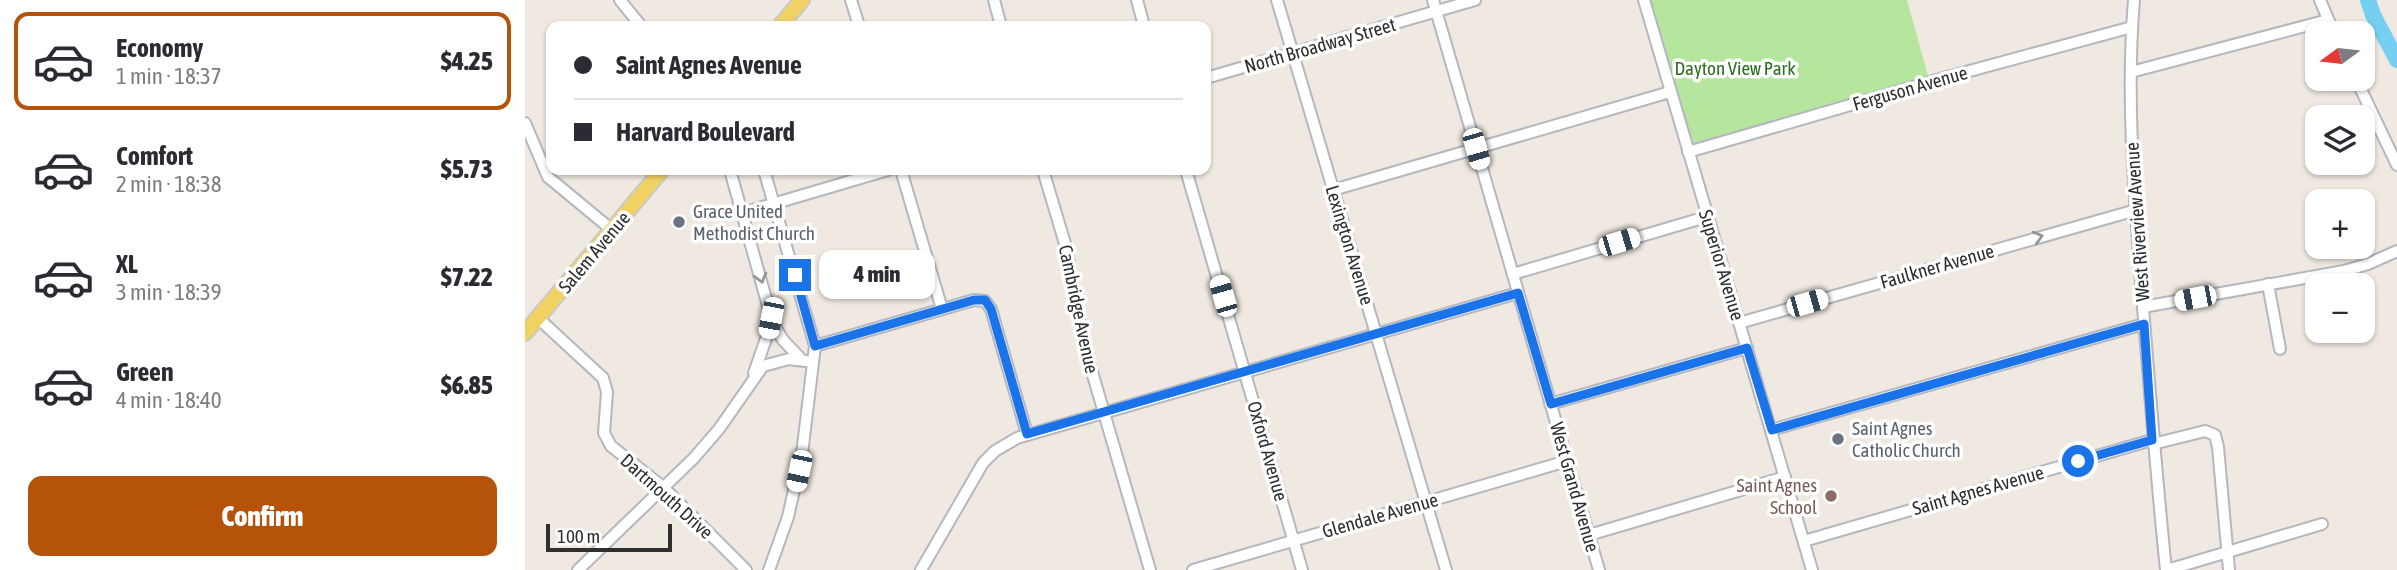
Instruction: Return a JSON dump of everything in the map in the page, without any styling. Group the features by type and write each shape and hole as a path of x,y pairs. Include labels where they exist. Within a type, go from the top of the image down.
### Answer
{"main road":[{"path":"783,21 794,3"},
{"name":"Salem Avenue","path":"525,333 658,175"}],"street":[{"path":"620,0 637,21"},
{"path":"851,0 857,21"},
{"path":"994,0 1000,21"},
{"path":"1137,0 1143,21"},
{"name":"Lexington Avenue","path":"1277,0 1446,570"},
{"name":"North Broadway Street","path":"1211,77 1293,53 1435,6 1475,0"},
{"name":"Superior Avenue","path":"1644,0 1812,570"},
{"name":"West Riverview Avenue","path":"2134,0 2131,138 2153,442 2166,570"},
{"path":"2131,72 2328,20 2320,0"},
{"name":"West Grand Avenue","path":"1435,6 1599,570"},
{"name":"Ferguson Avenue","path":"1688,152 2132,27"},
{"path":"2362,91 2397,164"},
{"path":"1333,190 1670,92"},
{"path":"525,123 530,148 546,174"},
{"path":"547,175 612,230"},
{"path":"731,175 771,318 783,340 801,359"},
{"path":"765,175 815,346 798,477 788,517 769,570"},
{"path":"742,213 871,175"},
{"path":"902,175 942,309"},
{"name":"Cambridge Avenue","path":"1044,175 1066,247 1083,341 1150,570"},
{"name":"Oxford Avenue","path":"1187,175 1302,570"},
{"name":"Faulkner Avenue","path":"1739,323 2136,211"},
{"path":"1513,274 1706,217"},
{"path":"2143,307 2354,268 2397,251"},
{"path":"2268,284 2280,349"},
{"path":"921,570 983,463 1003,445 1027,434 1518,293"},
{"path":"815,346 955,305 985,300 1027,434"},
{"name":"Dartmouth Drive","path":"538,317 603,378 607,392 604,433 611,446 664,488 746,570"},
{"path":"754,376 771,318"},
{"path":"1772,430 2144,324"},
{"path":"1551,404 1747,348"},
{"path":"577,570 694,458 719,429 763,366 782,359 813,362"},
{"name":"Saint Agnes Avenue","path":"1804,541 2153,442 2205,431 2214,435 2218,447 2227,551"},
{"name":"Glendale Avenue","path":"1193,570 1567,461"},
{"path":"1589,535 1785,477"},
{"path":"2166,570 2322,524"},
{"path":"2227,551 2229,570"}],"green space":[{"name":"Dayton View Park","path":"1644,0 1907,0 1930,83 1688,152"}],"waterway":[{"path":"2368,0 2397,60"}],"place":[{"name":"Grace United Methodist Church","path":"679,222"},
{"name":"Saint Agnes Catholic Church","path":"1838,439"},
{"name":"Saint Agnes School","path":"1831,496"}],"route":[{"path":"795,275 815,346 974,300 985,300 991,309 1027,434 1518,293 1551,404 1747,348 1772,430 2009,360 2144,324 2152,440 2078,461"}]}
